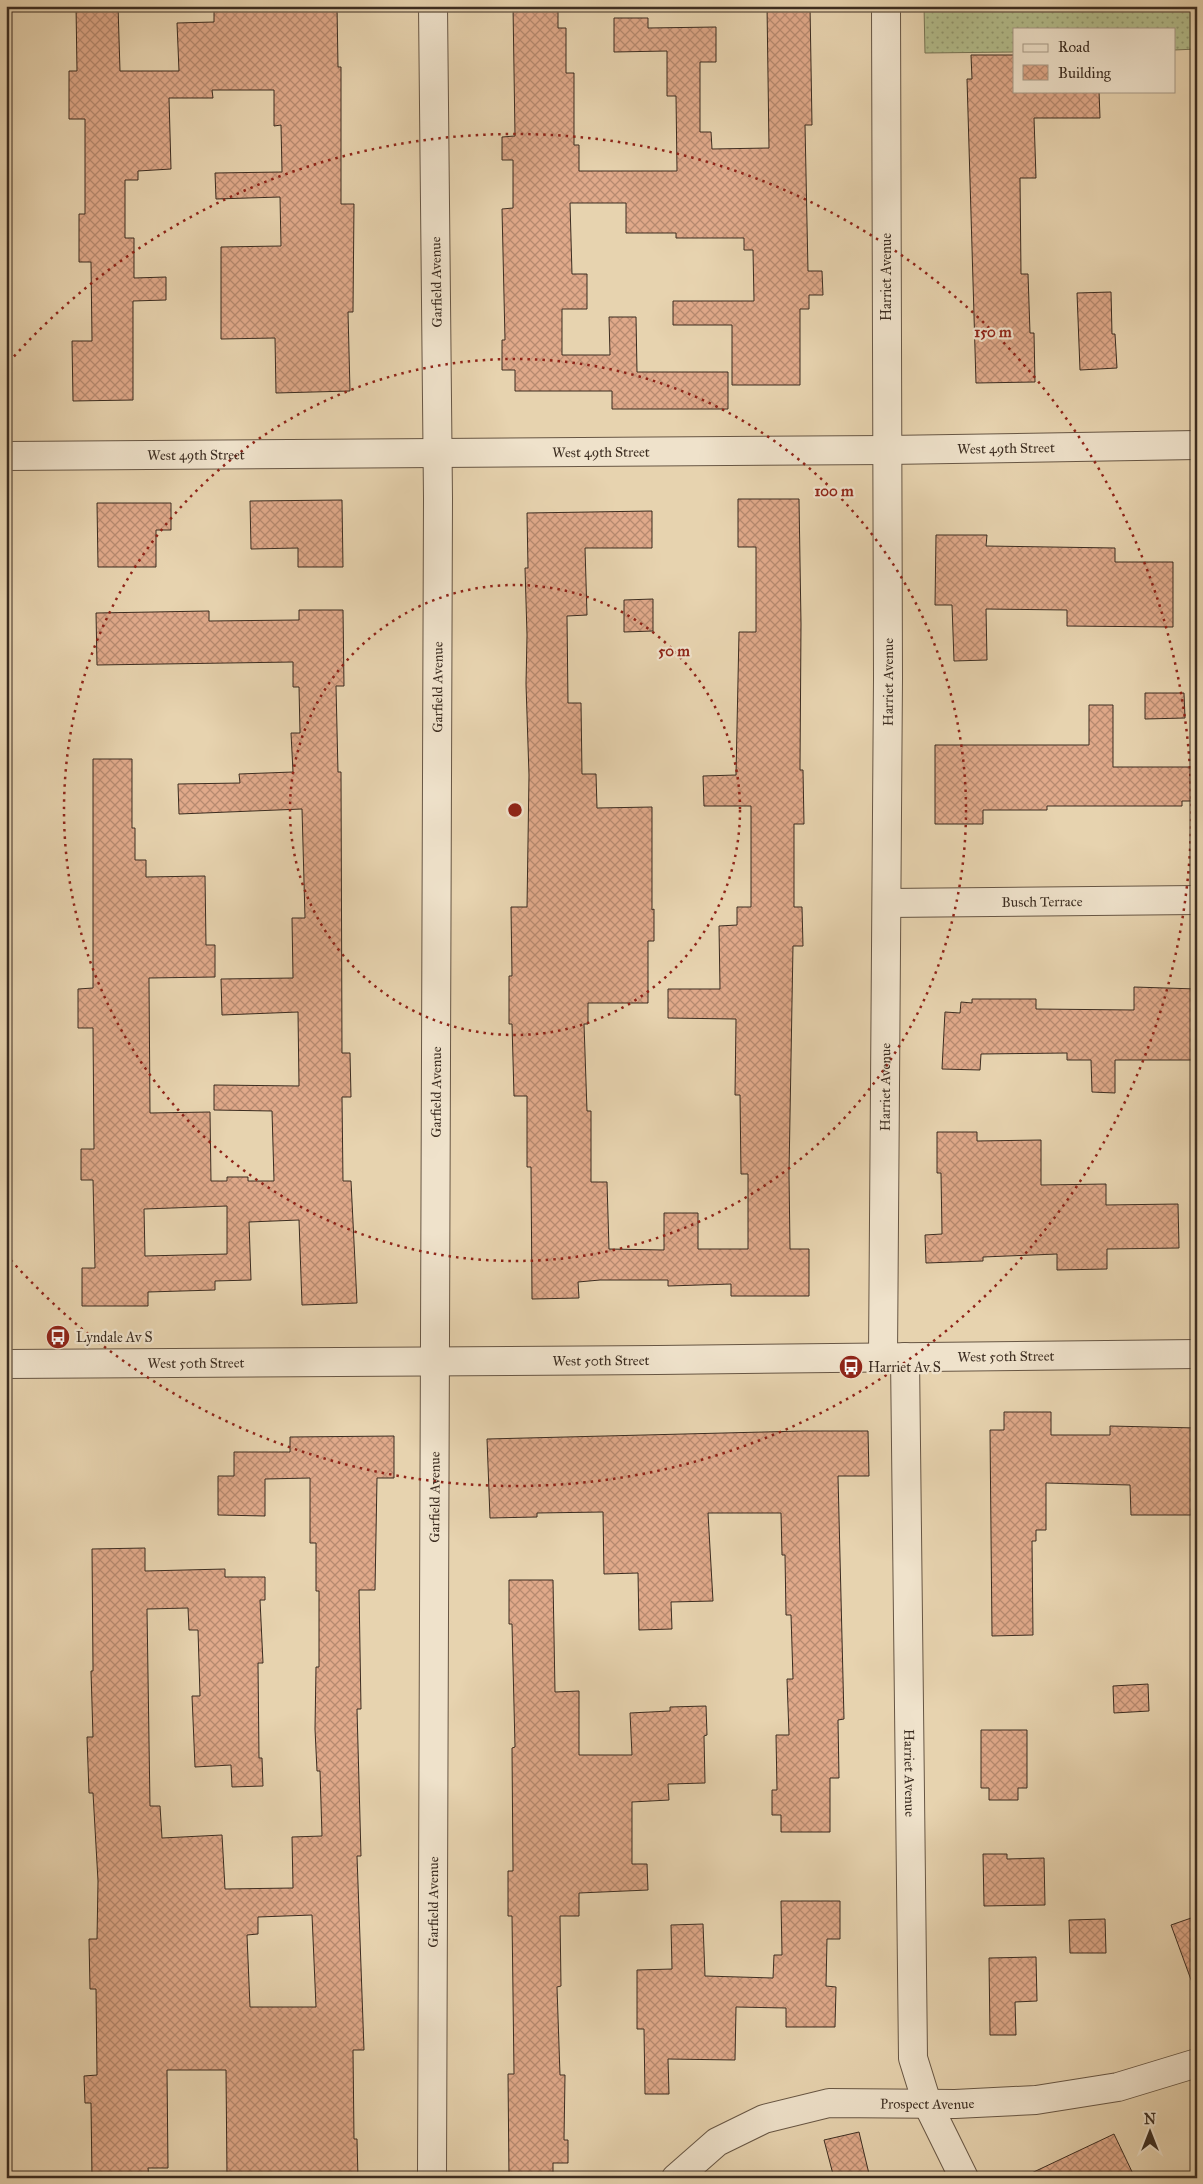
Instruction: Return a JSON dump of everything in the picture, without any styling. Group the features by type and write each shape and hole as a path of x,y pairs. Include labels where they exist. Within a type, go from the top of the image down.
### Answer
{"street":[{"name":"Garfield Avenue","path":"432,2178 438,453 433,6"},
{"name":"Harriet Avenue","path":"886,6 887,903 894,1357 913,2058 917,2076 927,2103 964,2178"},
{"name":"West 49th Street","path":"6,456 887,450 1197,445"},
{"name":"Busch Terrace","path":"887,903 1197,900"},
{"name":"West 50th Street","path":"6,1364 1197,1354"},
{"name":"Prospect Avenue","path":"676,2178 717,2142 764,2119 829,2103 1036,2100 1118,2087 1197,2063"}],"green space":[{"path":"924,6 1197,6 1197,49 1176,50 1176,28 1013,28 1013,52 925,53"}],"building":[{"path":"76,6 118,6 120,71 179,71 177,23 214,22 214,6 337,6 338,67 341,67 341,204 354,204 353,312 348,312 350,391 276,393 275,338 221,339 221,247 281,246 280,197 216,199 215,173 282,172 281,125 274,126 274,90 212,90 213,98 169,98 171,169 138,171 138,180 125,180 125,238 134,238 134,278 166,277 166,300 133,301 133,400 73,401 72,341 92,341 91,262 79,262 79,214 85,214 85,119 69,119 69,71 77,71"},
{"path":"513,6 558,6 558,28 566,28 566,73 574,73 574,145 579,145 579,171 677,171 676,96 667,96 667,51 614,52 614,18 648,18 648,28 716,27 716,62 700,62 700,132 711,132 712,149 769,148 767,6 810,6 812,125 805,125 808,271 822,271 823,295 809,295 809,309 800,309 800,385 732,385 732,325 673,325 673,301 754,301 753,250 744,250 744,238 676,238 676,233 626,233 626,203 570,203 572,274 587,274 587,309 562,309 562,355 610,355 609,317 636,317 637,372 728,372 728,409 612,409 612,391 515,391 515,370 502,370 502,340 505,340 502,209 513,208 513,160 502,160 502,137 515,136"},
{"path":"971,55 1013,55 1013,92 1099,92 1100,118 1034,118 1036,178 1020,178 1021,274 1028,274 1030,333 1034,333 1035,382 976,383 967,79 972,79"},
{"path":"1111,292 1112,334 1115,334 1117,368 1080,370 1077,293"},
{"path":"738,499 799,499 801,624 800,770 803,770 804,824 794,824 794,907 802,907 803,946 793,946 789,1173 790,1249 809,1249 809,1296 731,1296 731,1284 668,1286 668,1280 600,1280 578,1282 579,1298 532,1299 531,1167 527,1167 527,1096 514,1096 512,1024 509,1024 509,976 512,976 511,907 527,907 529,775 525,568 528,568 527,513 652,511 652,548 585,548 587,615 567,616 568,703 581,703 582,774 596,774 597,808 652,807 652,910 654,909 654,941 648,941 648,1003 588,1003 588,1024 584,1024 587,1111 591,1111 591,1182 607,1182 609,1249 664,1250 664,1213 698,1213 698,1249 748,1249 748,1174 741,1174 740,1095 735,1095 736,1019 668,1018 668,989 720,989 719,926 737,925 737,907 751,907 751,806 704,806 703,776 736,775 739,632 756,632 756,547 738,547"},
{"path":"342,500 343,567 298,567 298,548 251,549 250,501"},
{"path":"97,503 171,503 171,530 156,530 156,567 98,567"},
{"path":"936,535 987,535 986,546 1115,548 1115,562 1173,562 1173,627 1067,626 1067,610 986,609 987,660 954,661 952,605 935,605"},
{"path":"653,599 653,631 624,632 624,600"},
{"path":"299,610 343,610 344,686 336,686 338,772 341,772 342,1053 350,1053 351,1097 342,1097 343,1181 351,1181 357,1303 302,1305 299,1220 249,1222 251,1280 215,1281 215,1290 148,1292 148,1306 82,1306 82,1268 95,1268 93,1180 81,1180 81,1149 94,1149 93,1028 78,1028 78,989 93,988 93,759 132,759 132,828 135,828 135,860 146,860 146,877 205,876 206,945 215,945 215,977 149,978 150,1113 210,1112 211,1181 227,1181 227,1177 248,1177 248,1181 274,1181 272,1111 214,1110 214,1085 299,1086 298,1012 222,1015 221,979 293,978 292,918 305,918 302,809 179,814 178,784 240,783 239,774 293,772 291,733 300,733 299,687 293,687 293,662 97,665 96,613 209,611 209,621 299,620","holes":["227,1206 227,1254 145,1256 144,1209"]},
{"path":"1145,693 1184,693 1185,718 1145,719"},
{"path":"1089,705 1113,705 1113,767 1197,767 1197,801 1182,801 1182,806 1047,806 1047,810 983,810 983,824 935,824 935,745 1089,745"},
{"path":"1134,987 1197,989 1197,1060 1115,1060 1115,1093 1092,1092 1091,1060 1067,1060 1067,1053 981,1054 980,1070 942,1069 945,1012 960,1013 961,1002 972,1003 972,999 1036,999 1036,1009 1134,1010"},
{"path":"937,1132 977,1132 977,1141 1041,1140 1041,1185 1106,1184 1106,1205 1178,1204 1179,1248 1107,1249 1107,1269 1057,1270 1057,1254 983,1257 983,1261 926,1263 925,1235 942,1234 941,1173 937,1173"},
{"path":"1004,1412 1051,1412 1051,1435 1110,1435 1110,1426 1197,1428 1197,1500 1192,1500 1191,1515 1131,1515 1130,1485 1046,1483 1046,1530 1036,1530 1036,1541 1032,1541 1033,1635 992,1636 990,1430 1004,1430"},
{"path":"868,1431 869,1476 838,1476 844,1719 838,1720 839,1778 830,1778 830,1832 781,1832 781,1815 772,1815 772,1790 777,1790 776,1735 789,1735 787,1679 793,1679 791,1615 786,1615 785,1555 782,1555 781,1513 708,1513 713,1601 671,1602 672,1629 639,1630 638,1573 604,1574 603,1512 537,1513 537,1517 490,1518 487,1439"},
{"path":"394,1436 394,1478 377,1478 375,1590 359,1590 361,1709 357,1709 361,1856 357,1856 364,2050 353,2050 354,2139 357,2139 358,2178 227,2178 226,2070 167,2070 168,2168 148,2168 149,2178 92,2178 91,2103 85,2103 84,2076 97,2075 96,1989 90,1989 89,1939 97,1939 98,1881 93,1793 89,1793 87,1737 93,1737 91,1671 93,1671 92,1549 145,1548 145,1571 225,1569 225,1577 265,1577 265,1600 260,1600 263,1663 258,1663 259,1758 262,1758 263,1786 232,1787 231,1765 195,1767 192,1696 200,1696 198,1630 189,1630 188,1608 147,1609 150,1806 160,1806 162,1838 222,1835 225,1889 293,1888 292,1837 322,1836 320,1771 317,1771 315,1729 316,1667 319,1667 319,1591 316,1591 316,1543 310,1543 310,1478 265,1479 265,1516 218,1515 218,1476 234,1476 234,1452 290,1452 290,1437","holes":["312,1915 316,2007 250,2007 247,1935 258,1934 258,1917"]},
{"path":"509,1580 553,1580 555,1692 579,1691 579,1755 632,1755 630,1713 670,1711 670,1707 706,1706 707,1735 704,1736 705,1783 668,1784 669,1800 632,1802 632,1864 647,1864 648,1890 579,1893 579,1916 560,1916 561,1986 557,1987 560,2075 565,2075 564,2140 568,2140 568,2163 553,2163 553,2178 509,2178 508,2074 514,2074 512,1916 508,1916 508,1871 513,1871 512,1748 515,1747 512,1624 509,1624"},
{"path":"1148,1684 1149,1711 1114,1713 1113,1686"},
{"path":"981,1730 1027,1730 1027,1788 1018,1788 1018,1800 989,1800 989,1788 981,1788"},
{"path":"983,1854 1007,1854 1007,1859 1044,1858 1045,1905 984,1906"},
{"path":"781,1901 840,1901 840,1939 827,1939 826,1986 836,1987 835,2027 786,2027 786,2008 736,2007 735,2060 668,2059 669,2094 645,2094 644,2029 637,2029 637,1970 672,1969 671,1925 703,1924 705,1976 773,1978 774,1955 782,1955"},
{"path":"1197,1916 1197,1988 1194,1988 1171,1925"},
{"path":"1105,1919 1106,1953 1070,1953 1069,1920"},
{"path":"1036,1957 1037,2001 1015,2002 1016,2035 990,2035 989,1958"},
{"path":"859,2132 870,2178 834,2178 824,2140"},
{"path":"1114,2134 1135,2178 1021,2178"}],"place":[{"name":"Lyndale Av S","path":"58,1337"},
{"name":"Harriet Av S","path":"851,1367"}]}
